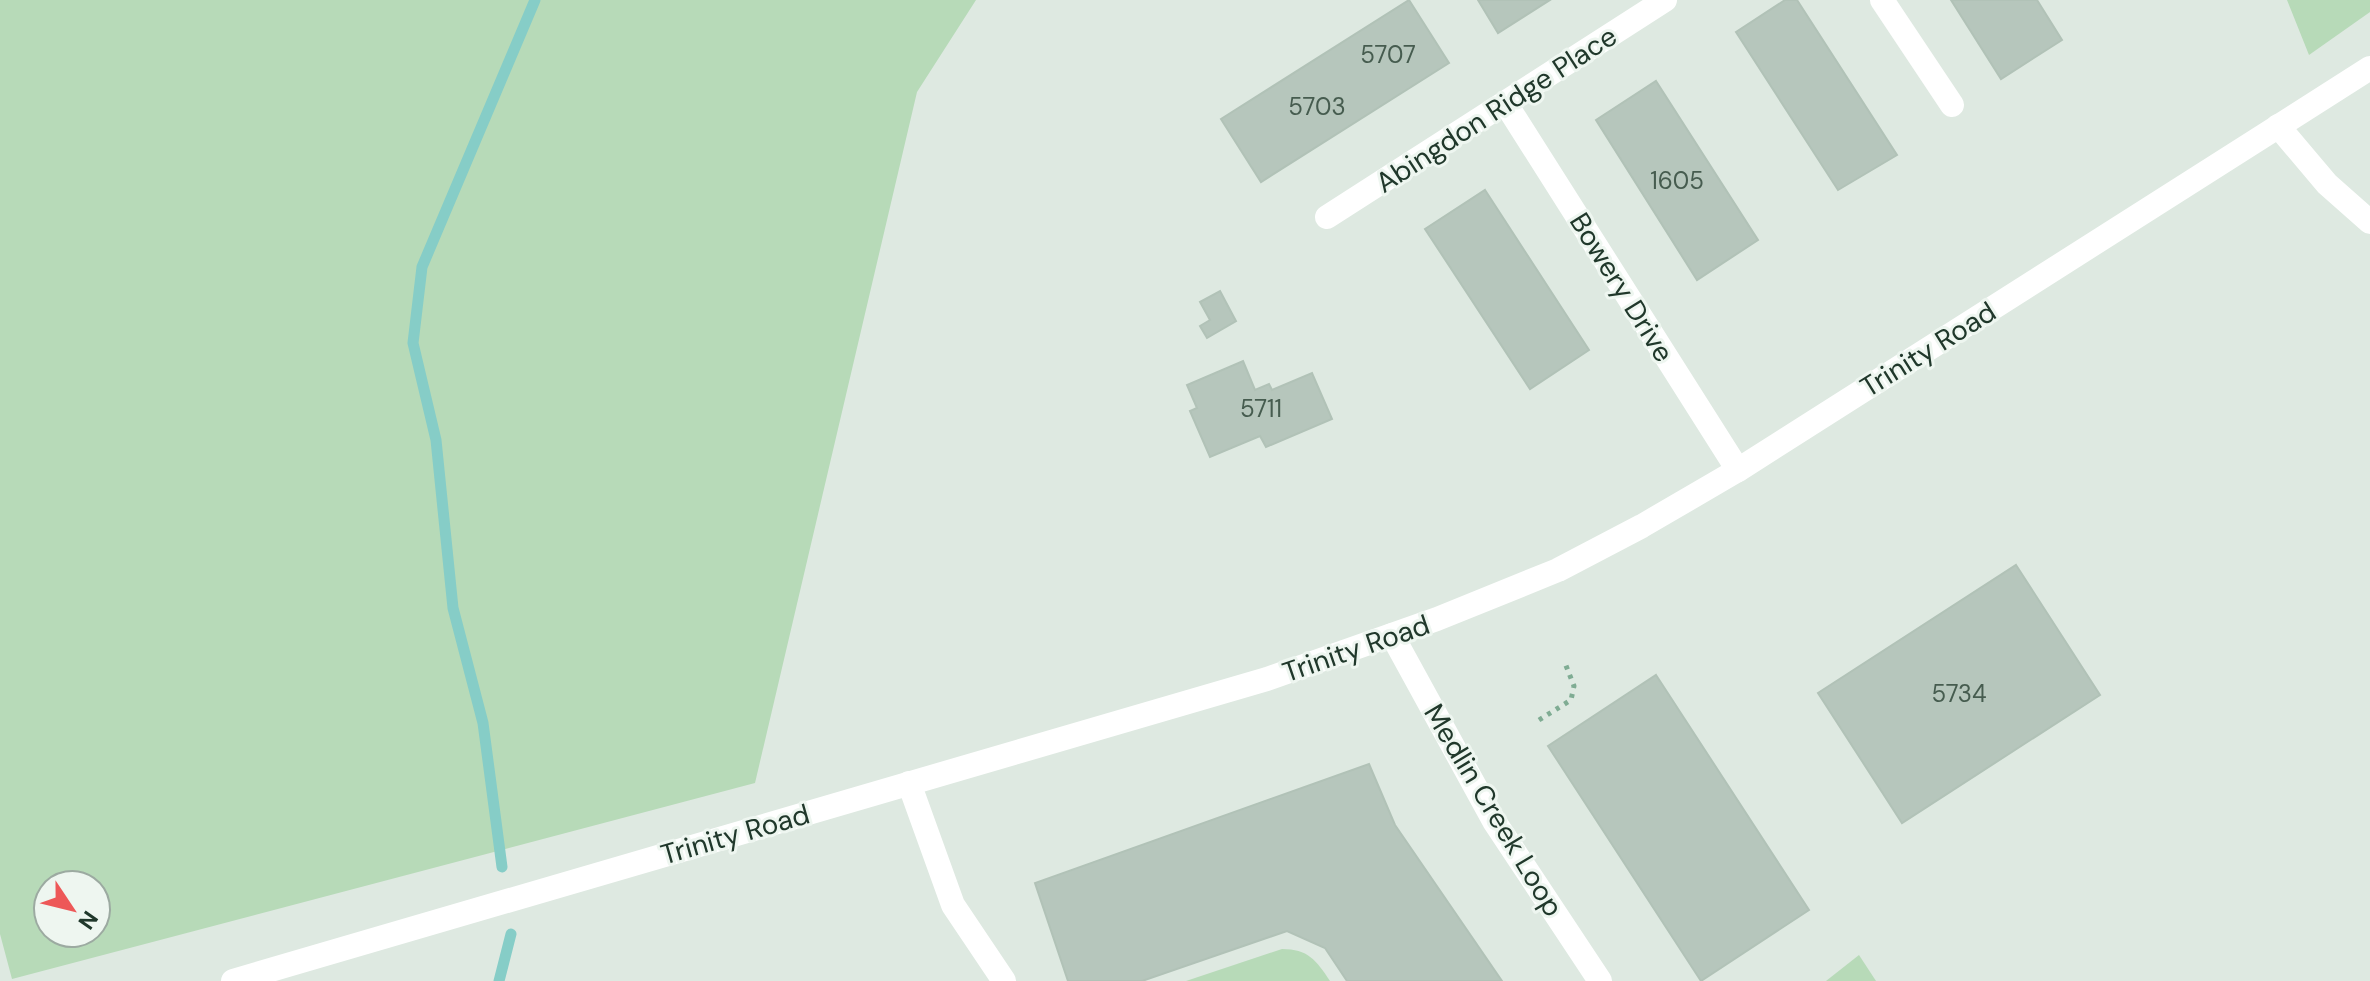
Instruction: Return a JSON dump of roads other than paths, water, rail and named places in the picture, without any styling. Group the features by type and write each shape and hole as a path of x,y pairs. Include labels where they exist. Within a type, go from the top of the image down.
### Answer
{"main road":[{"name":"Abingdon Ridge Place","path":"1327,217 1665,0"},
{"path":"1882,0 1952,105"},
{"name":"Trinity Road","path":"233,981 1267,679 1392,635 1558,570 1738,470 2370,68"},
{"name":"Bowery Drive","path":"1506,104 1738,470"},
{"path":"2278,126 2327,184 2370,222"},
{"name":"Medlin Creek Loop","path":"1392,635 1494,821 1600,981"},
{"path":"909,783 953,905 1004,981"}],"waterway":[{"path":"502,867 483,723 453,608 436,440 413,343 422,267 535,0"},
{"path":"499,981 511,934"}]}
